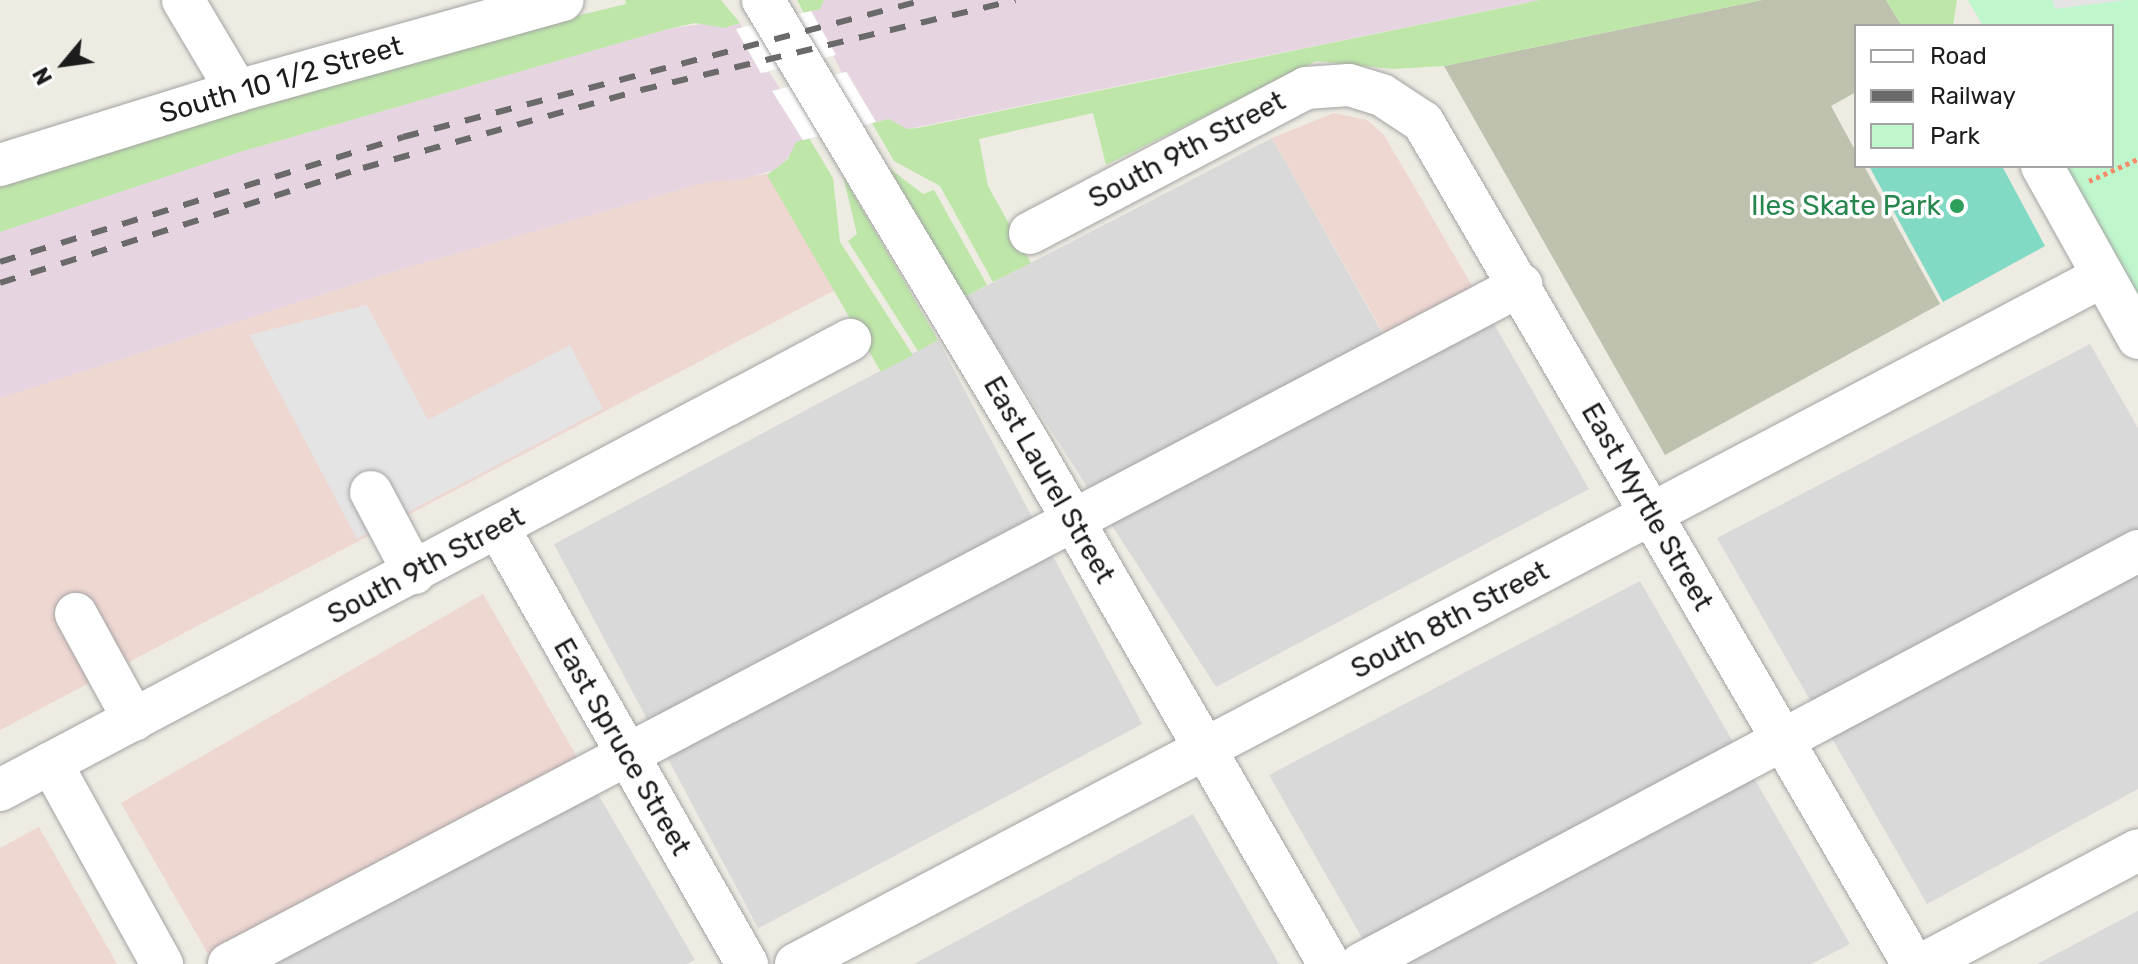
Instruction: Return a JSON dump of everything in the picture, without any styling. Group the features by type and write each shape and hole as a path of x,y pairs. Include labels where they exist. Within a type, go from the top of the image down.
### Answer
{"street":[{"path":"183,0 237,91"},
{"name":"South 10 1/2 Street","path":"0,165 237,91 563,0"},
{"name":"East Laurel Street","path":"763,0 1072,519 1329,964"},
{"name":"South 9th Street","path":"1030,233 1306,88 1349,85"},
{"name":"East Myrtle Street","path":"1349,85 1382,95 1423,122 1521,285 1913,964"},
{"path":"2043,168 2138,338"},
{"name":"South 8th Street","path":"796,964 2103,276"},
{"path":"229,964 624,752 1521,285"},
{"name":"South 9th Street","path":"0,790 499,529 850,340"},
{"path":"371,492 414,573"},
{"name":"East Spruce Street","path":"499,529 747,964"},
{"path":"1361,964 2138,551"},
{"path":"76,614 134,720"},
{"path":"51,763 162,964"},
{"path":"1923,964 2138,850"}],"path":[{"path":"2084,184 2138,159"}],"shaded area":[{"path":"824,0 1540,0 907,129 889,119 876,122 847,72 842,73 811,11 820,9"},
{"path":"1762,0 1886,0 1901,24 1854,24 1854,93 1831,106 1854,148 1854,168 1865,168 1940,304 1665,455 1444,66"},
{"path":"2052,0 2126,0 2055,9"},
{"path":"716,22 724,28 740,23 742,27 736,30 761,73 769,72 780,89 773,91 803,140 778,169 739,180 707,182 395,271 0,398 0,232 240,152 668,29"},
{"path":"1334,113 1367,120 1384,135 1478,296 1389,343 1272,138"},
{"path":"1272,138 1388,343 1478,296 1589,489 1216,687 965,297"},
{"path":"767,174 835,290 0,730 0,398 395,271 707,182"},
{"path":"367,305 428,420 570,345 603,409 357,539 249,335"},
{"path":"938,340 1142,724 758,928 554,544"},
{"path":"2090,344 2138,428 2138,789 1927,904 1717,538"},
{"path":"1640,581 1850,944 1811,964 1377,964 1269,775"},
{"path":"483,594 582,766 240,964 214,964 121,803"},
{"path":"582,767 695,960 687,964 216,964"},
{"path":"1193,814 1279,964 914,964"},
{"path":"39,827 117,964 0,964 0,848"},
{"path":"2138,911 2138,964 2037,964"}],"green space":[{"path":"625,0 721,0 740,23 724,28 695,23 668,29 240,152 0,232 0,179 403,58 626,4"},
{"path":"797,0 824,0 820,9 804,13"},
{"path":"1540,0 1762,0 1444,66 1393,69 1316,61 1106,165 1093,113 979,139 988,186 1031,263 993,282 940,186 894,161 872,123 889,119 907,129 918,128"},
{"path":"1886,0 1957,0 1953,24 1901,24"},
{"path":"1968,0 2138,0 2138,302 2063,168 2114,168 2114,24 1982,24"},
{"path":"809,138 833,178 840,242 913,355 881,372 767,175 788,159 796,142"},
{"path":"889,168 923,194 934,190 987,285 965,297"},
{"name":"Iles Skate Park","path":"1870,168 2003,168 2045,246 1943,302"},
{"path":"843,176 938,340 918,351 848,241 857,234"}],"pier":[{"path":"811,11 836,55 761,73 736,29"},
{"path":"846,72 876,122 803,140 772,91"}],"railway":[{"path":"0,262 403,137 924,0"},
{"path":"0,283 363,168 641,90 1015,0"}],"place":[{"name":"Iles Skate Park","path":"1957,206"}]}
